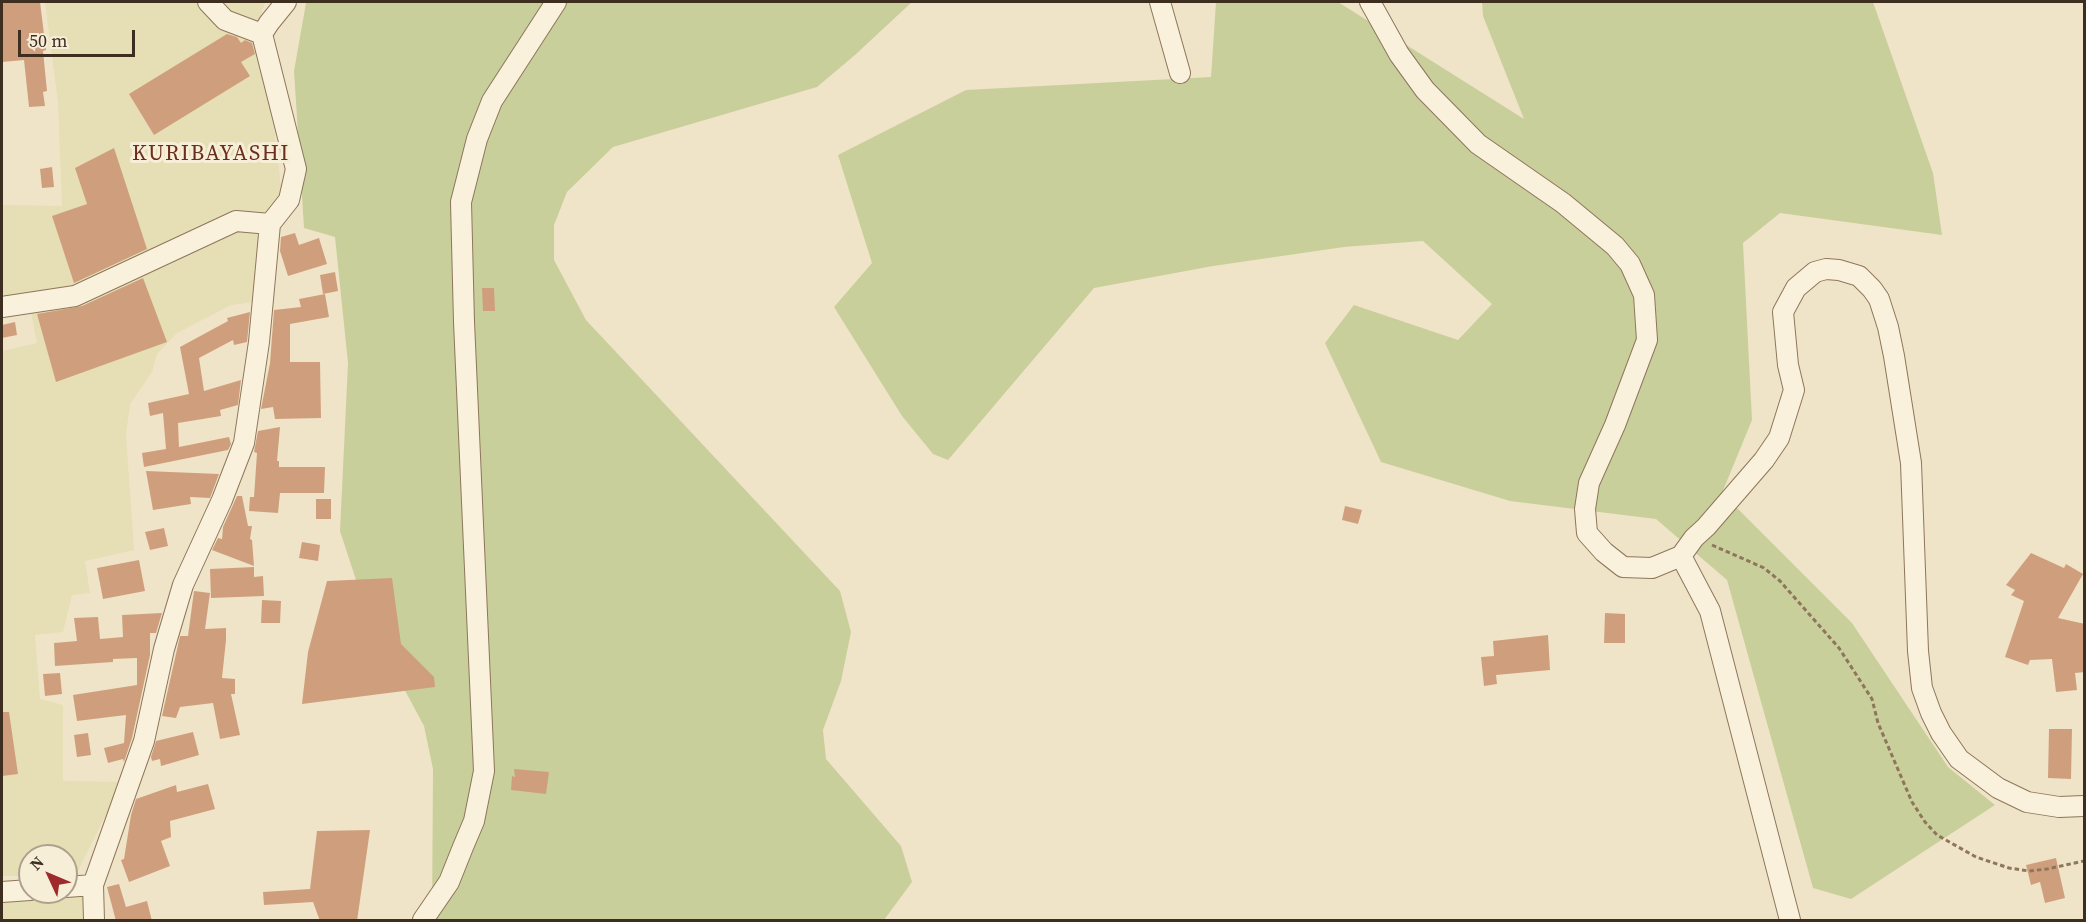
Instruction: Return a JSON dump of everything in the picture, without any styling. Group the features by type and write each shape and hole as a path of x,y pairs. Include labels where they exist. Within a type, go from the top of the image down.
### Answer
{"street":[{"path":"208,2 225,20 262,34"},
{"path":"94,921 93,885 144,741 164,649 183,585 222,500 244,443 259,342 270,224 289,200 296,169 262,34 286,2"},
{"path":"423,921 449,882 474,821 484,771 464,322 461,202 477,139 492,101 556,2"},
{"path":"1160,2 1180,73"},
{"path":"1370,2 1399,54 1425,90 1478,144 1563,203 1615,246 1630,264 1644,295 1647,340 1615,425 1589,483 1585,509 1587,532 1604,552 1623,567 1652,568 1682,556 1694,538 1764,460 1779,438 1794,390 1788,365 1783,312 1796,288 1815,272 1826,269 1859,276 1879,300 1894,356 1911,462 1918,651 1922,688 1931,713 1941,733 1959,759 1998,788 2027,802 2059,807 2085,806"},
{"path":"2,307 75,296 236,221 270,224"},
{"path":"1682,556 1710,611 1790,921"},
{"path":"78,886 93,885"},
{"path":"2,892 18,891"}],"path":[{"path":"1694,538 1764,568 1780,581 1839,648 1872,699 1878,723 1912,802 1937,835 1976,857 2009,868 2029,871 2085,861"}],"shaded area":[{"path":"45,2 265,2 256,32 270,92 282,195 272,211 69,295 2,305 2,205 62,206 58,102"},
{"path":"230,226 261,234 255,302 231,305 177,333 157,354 152,372 130,404 126,435 134,550 85,561 90,593 72,595 63,632 35,635 40,699 63,705 63,781 122,782 78,871 78,844 18,844 18,876 2,876 2,351 37,343 30,307"},
{"path":"86,890 91,920 2,920 2,897 18,896 18,904 78,904 78,891"}],"green space":[{"path":"912,2 817,87 613,147 567,192 554,225 554,260 586,320 840,591 851,632 841,681 823,730 826,759 901,846 912,882 884,920 432,920 433,769 424,726 372,629 340,531 348,363 335,237 304,228 294,71 306,3"},
{"path":"1216,2 1338,2 1524,119 1483,16 1482,2 1873,2 1933,173 1942,235 1780,213 1743,243 1752,420 1722,493 1852,623 1948,767 1995,805 1851,899 1813,888 1727,580 1656,519 1510,501 1381,462 1325,343 1354,305 1458,340 1492,304 1423,241 1344,247 1213,266 1094,288 948,460 933,454 902,416 834,307 872,263 838,155 966,90 1211,77"}],"building":[{"path":"2,2 40,2 46,50 43,51 47,91 43,92 45,106 29,107 24,60 2,62"},
{"path":"227,34 237,37 241,43 245,40 252,43 255,54 241,62 250,76 154,135 129,94"},
{"path":"114,148 147,249 74,283 52,216 87,204 75,168"},
{"path":"52,167 54,187 42,188 40,169"},
{"path":"295,233 299,245 319,238 327,264 288,276 280,251 281,237"},
{"path":"335,272 338,291 323,294 320,275"},
{"path":"143,278 167,342 56,382 37,314 82,306"},
{"path":"482,288 494,288 495,311 483,311"},
{"path":"325,294 329,317 290,324 290,362 320,362 321,418 275,419 273,407 261,409 270,363 274,310 301,307 299,299"},
{"path":"250,312 247,342 234,345 233,340 199,358 204,391 241,380 238,405 220,410 221,416 178,423 179,447 229,437 231,444 228,450 144,467 142,453 166,449 163,413 150,416 148,403 189,394 180,347 228,321 227,318"},
{"path":"15,322 17,335 2,338 2,325"},
{"path":"280,427 277,461 279,461 279,467 325,467 324,493 280,493 278,513 249,511 250,497 254,497 257,453 254,452 258,431"},
{"path":"146,471 219,474 210,498 190,497 191,504 153,510"},
{"path":"237,496 242,496 248,526 252,526 250,539 252,540 254,566 212,550 218,538 222,539 223,527"},
{"path":"316,499 331,499 331,519 316,519"},
{"path":"1345,506 1362,510 1358,524 1342,520"},
{"path":"164,528 168,546 150,550 145,532"},
{"path":"302,542 320,545 318,561 299,558"},
{"path":"2031,553 2064,568 2066,564 2083,574 2058,618 2085,624 2085,672 2075,673 2077,690 2056,692 2052,659 2030,660 2028,665 2005,657 2024,601 2011,595 2015,590 2006,585"},
{"path":"139,560 145,591 103,599 97,568"},
{"path":"254,567 254,577 263,576 264,596 211,598 210,569"},
{"path":"392,578 401,644 434,677 435,687 302,704 308,652 327,581"},
{"path":"194,591 210,593 205,629 226,628 222,678 235,679 235,694 231,694 240,735 220,739 213,703 180,707 176,718 162,716 180,636 188,636"},
{"path":"262,600 281,601 280,623 261,623"},
{"path":"162,613 156,633 150,633 150,655 132,738 124,762 123,759 108,763 104,748 124,743 126,715 77,721 73,695 137,685 137,658 55,666 54,643 77,641 74,618 98,617 100,639 123,637 122,615"},
{"path":"1605,613 1625,614 1625,643 1604,643"},
{"path":"1548,635 1550,670 1496,675 1497,684 1484,686 1481,657 1494,656 1493,641"},
{"path":"60,673 62,694 45,696 43,674"},
{"path":"2,712 9,712 18,774 2,776"},
{"path":"2049,729 2072,729 2071,779 2048,778"},
{"path":"193,732 199,755 161,766 160,759 152,761 156,741"},
{"path":"88,733 91,755 77,757 74,735"},
{"path":"514,769 549,772 546,794 511,790 512,776 515,777"},
{"path":"208,784 215,809 170,821 171,837 161,841 170,866 129,882 121,860 124,859 136,799 176,785 177,792"},
{"path":"370,830 357,921 320,921 313,902 264,905 263,892 310,889 317,831"},
{"path":"2056,858 2065,898 2045,903 2040,882 2031,885 2026,865"},
{"path":"119,884 126,907 147,901 152,921 116,921 107,887"}],"district":[{"name":"KURIBAYASHI","path":"211,154"}]}
